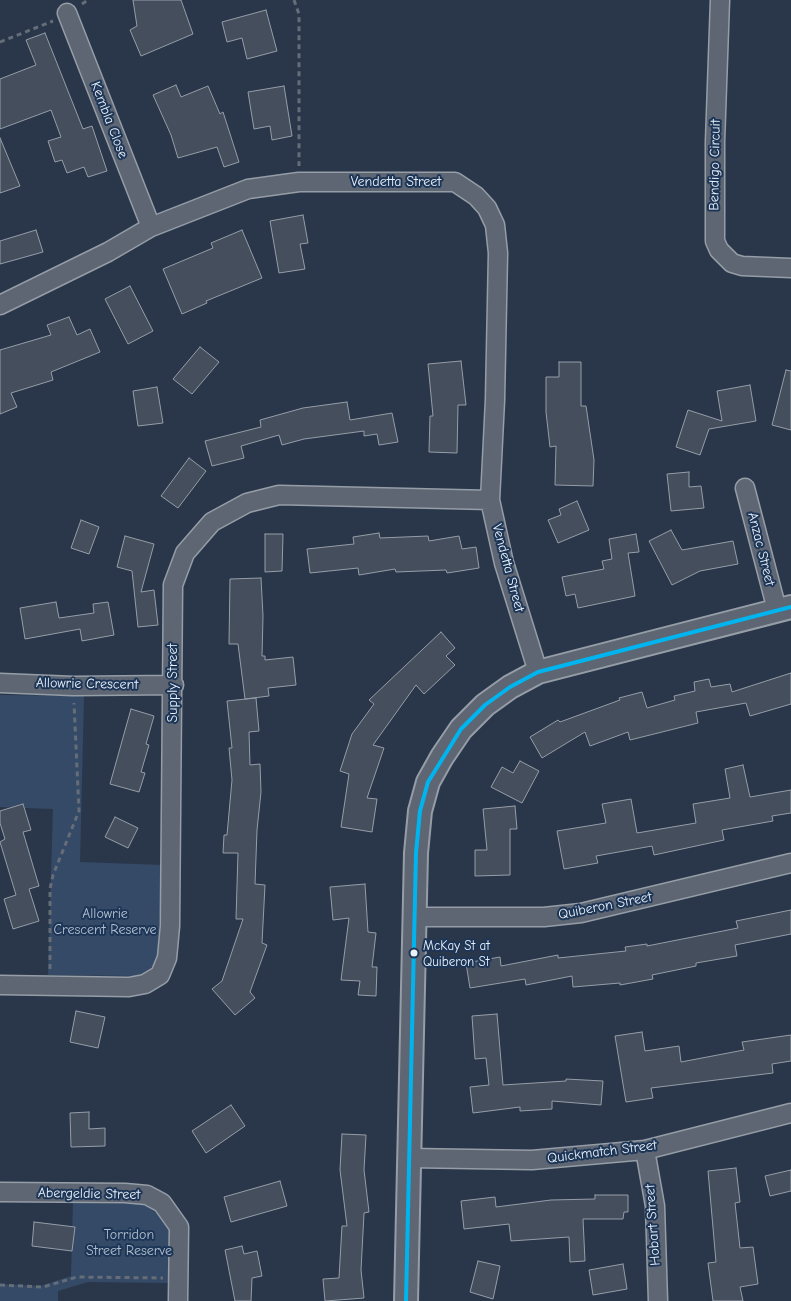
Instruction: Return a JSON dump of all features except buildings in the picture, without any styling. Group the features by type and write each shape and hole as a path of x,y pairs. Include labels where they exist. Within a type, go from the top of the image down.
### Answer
{"street":[{"name":"Bendigo Circuit","path":"720,0 715,142 715,241 719,250 732,263 742,266 791,268"},
{"name":"Kembla Close","path":"67,13 151,227"},
{"name":"Vendetta Street","path":"0,305 108,252 151,227 248,189 299,182 455,182 476,196 487,208 495,225 498,253 495,400 490,500 504,563 538,672"},
{"name":"Anzac Street","path":"745,488 784,609"},
{"name":"Supply Street","path":"0,985 129,987 145,984 160,975 167,958 174,685 173,585 185,553 212,522 247,503 279,495 490,500"},
{"path":"406,1301 418,828 420,811 428,782 461,729 485,705 510,686 538,672 784,609"},
{"name":"Allowrie Crescent","path":"0,683 74,686 174,685"},
{"name":"Quiberon Street","path":"415,917 544,917 581,913 791,863"},
{"name":"Quickmatch Street","path":"410,1158 532,1160 645,1150 791,1114"},
{"name":"Hobart Street","path":"645,1150 655,1206 658,1301"},
{"name":"Abergeldie Street","path":"0,1192 125,1192 147,1195 162,1203 179,1228 178,1301"}],"path":[{"path":"294,0 299,14 299,182"},
{"path":"0,42 67,13"},
{"path":"50,987 50,888 53,875 79,811 74,686"},
{"path":"0,1286 43,1287 77,1277 178,1278"}],"green space":[{"name":"Allowrie Crescent Reserve","path":"0,695 84,696 80,862 162,865 158,957 152,967 139,976 48,975 53,809 0,807"},
{"name":"Torridon Street Reserve","path":"73,1203 145,1204 159,1212 169,1228 168,1283 88,1282 58,1291 58,1301 0,1301 0,1284 41,1286 71,1276"}],"transit line":[{"path":"406,1301 416,853 420,811 428,782 461,729 485,705 510,687 538,672 791,607"}],"place":[{"name":"McKay St at Quiberon St","path":"414,953"}]}
